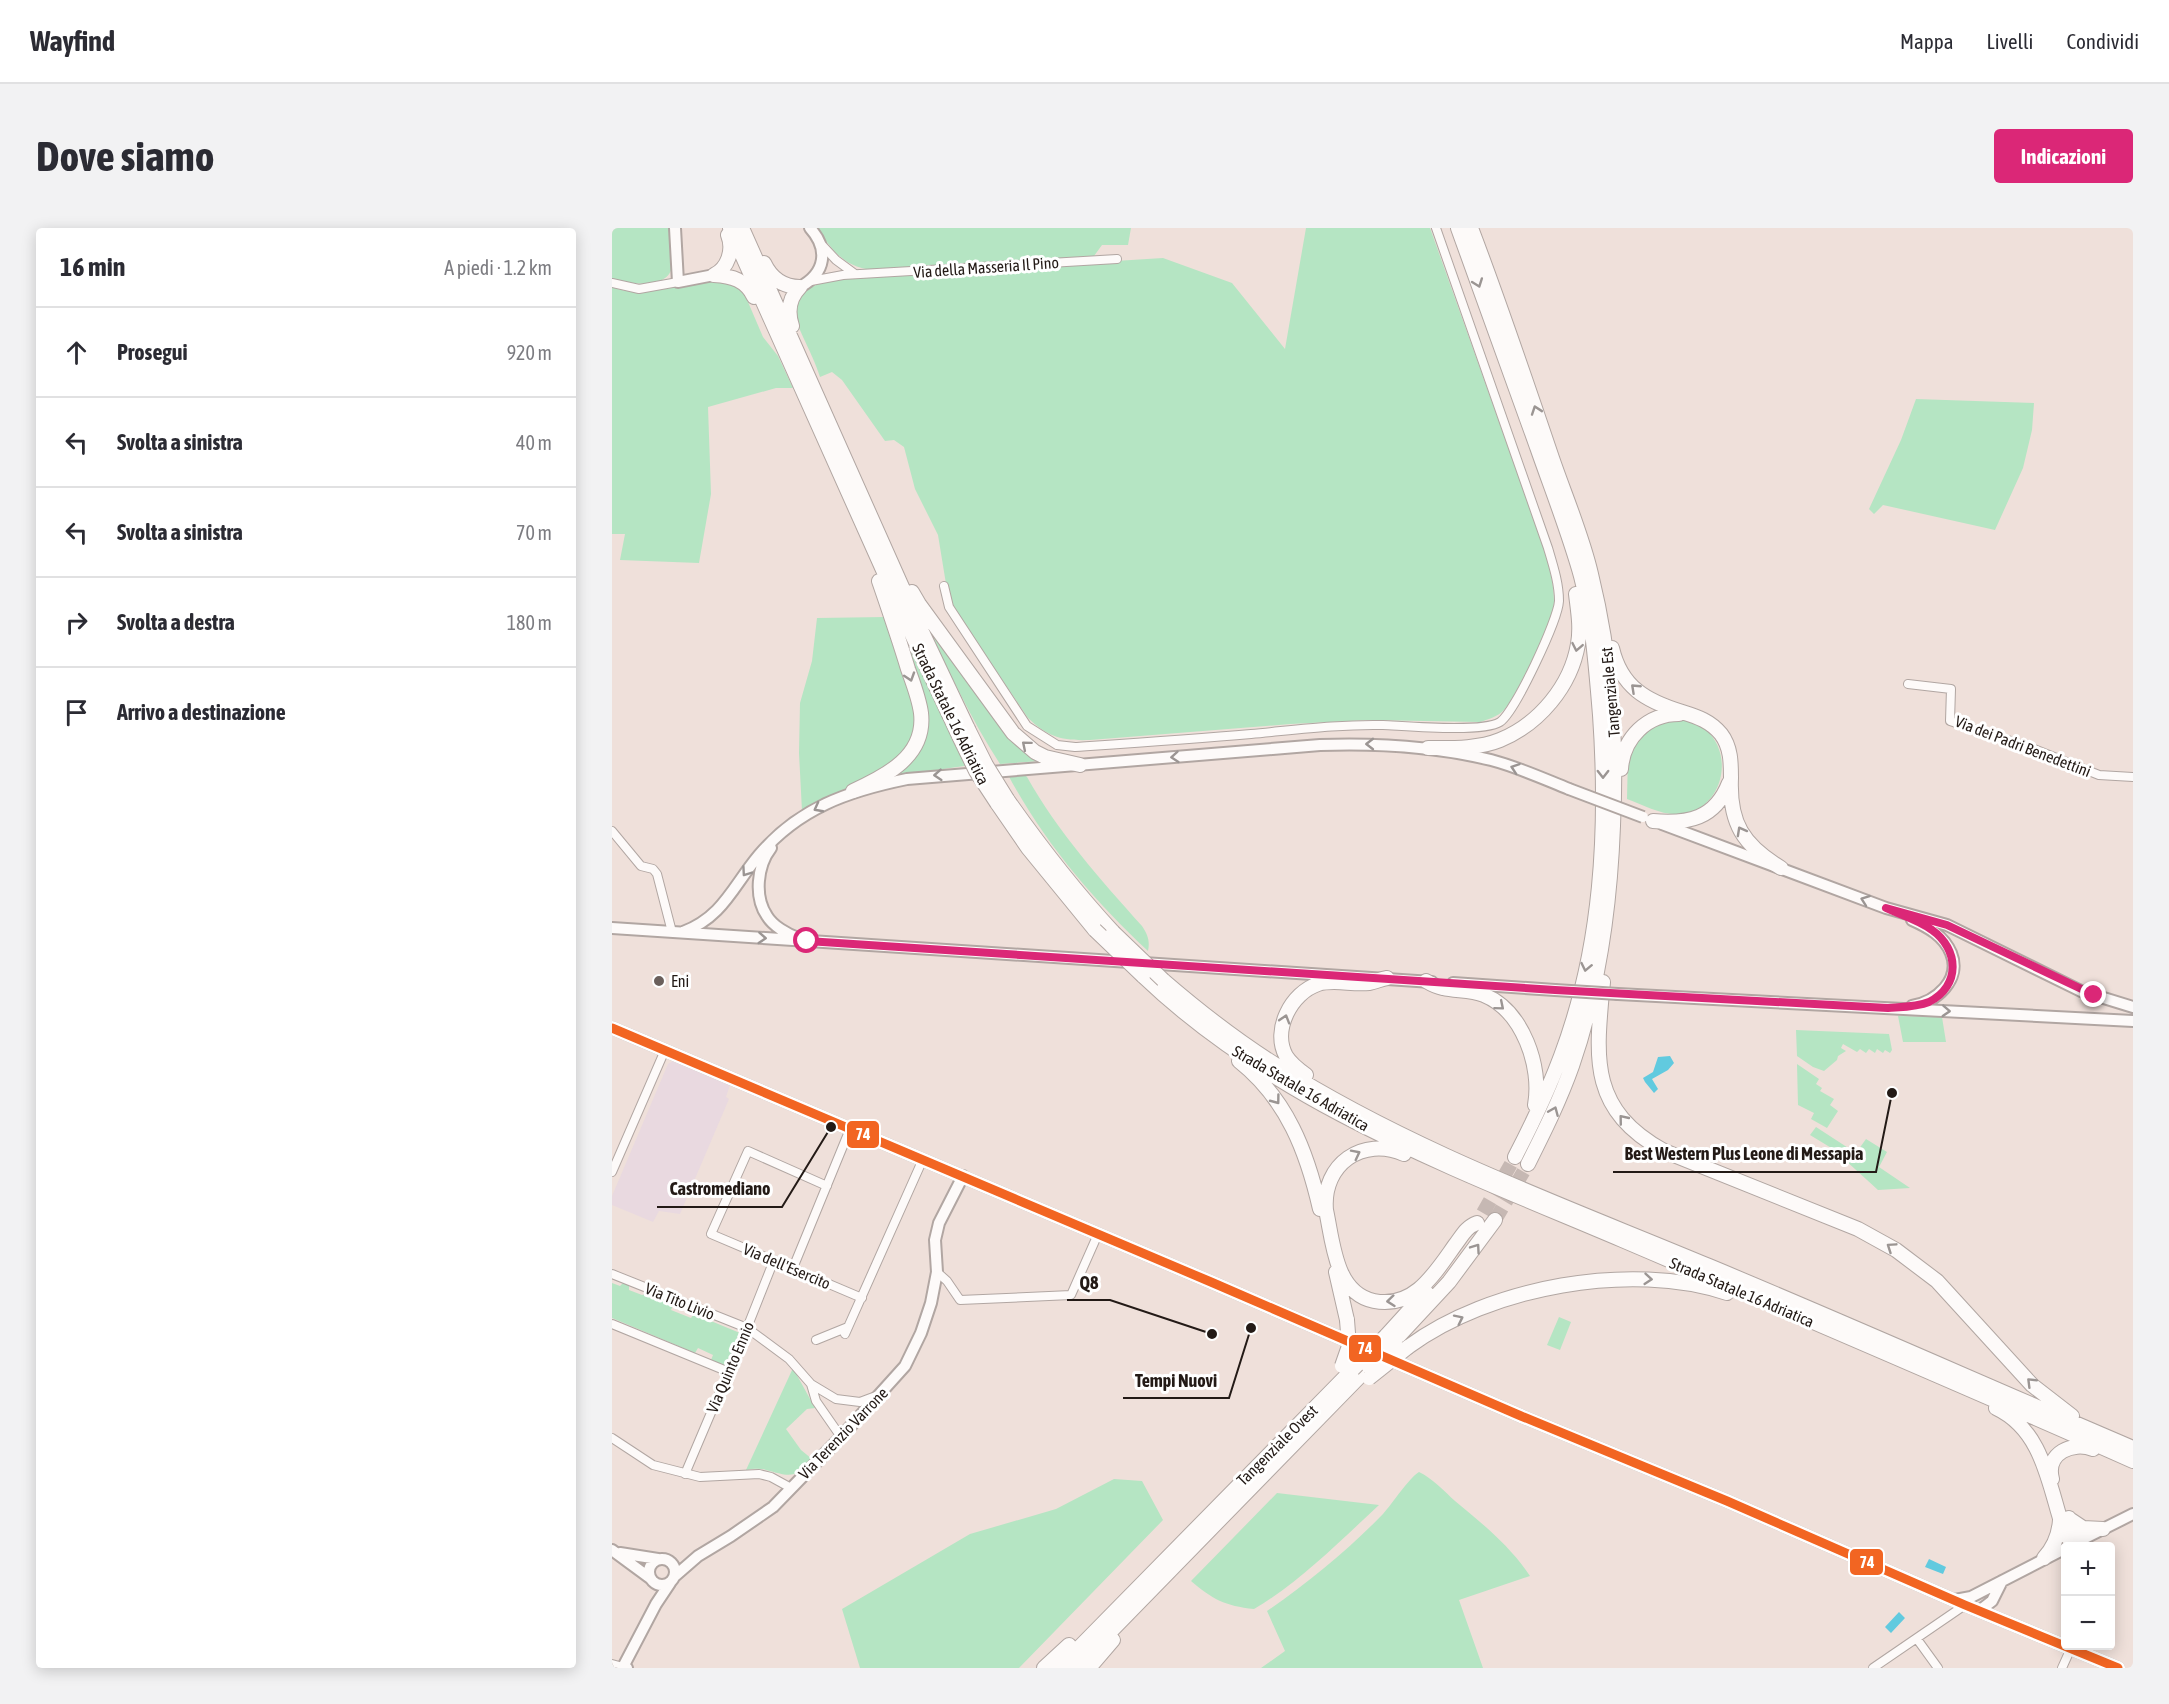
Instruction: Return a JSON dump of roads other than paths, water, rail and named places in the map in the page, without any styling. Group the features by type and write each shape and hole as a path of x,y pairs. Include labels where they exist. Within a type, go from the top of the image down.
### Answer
{"highway":[{"path":"714,275 724,267 730,255 730,240 725,228"},
{"name":"Strada Statale 16 Adriatica","path":"730,228 780,344 874,538 964,733 976,771 1081,898 1160,985 1235,1051 1334,1111 1403,1146 1521,1199 1986,1396 2133,1464"},
{"path":"744,228 772,276 787,285 805,284"},
{"name":"Strada Statale 16 Adriatica","path":"744,228 874,538"},
{"name":"Tangenziale Est","path":"1458,228 1581,576 1594,641 1604,769 1597,910 1577,1007 1557,1066 1539,1108 1522,1161"},
{"name":"Tangenziale Est","path":"1471,228 1496,293 1591,572 1605,640 1614,713 1615,772 1612,852 1607,918 1598,971 1572,1065 1553,1113 1522,1161"},
{"path":"714,275 732,277 747,286 772,336 780,344"},
{"path":"805,284 790,303 789,317 812,373 813,389"},
{"path":"1428,748 1467,747 1499,741 1526,726 1546,708 1560,690 1572,666 1578,644 1580,620 1559,524 1558,507"},
{"path":"854,791 881,778 903,762 916,744 921,726 918,701 869,550 874,538 886,543 919,604 1013,733 1026,746 1045,757 1080,765"},
{"path":"1591,572 1597,584 1614,657 1620,672 1645,697 1662,706 1709,723 1724,738 1731,757 1733,813 1742,834 1755,851 1781,868"},
{"path":"1612,852 1617,841 1622,761 1628,743 1638,730 1653,719 1672,714 1687,714"},
{"path":"1648,819 1681,822 1703,815 1721,800 1731,778"},
{"name":"Strada Statale 16 Adriatica","path":"1002,801 1041,865 1095,930 1143,976 1160,985 1233,1037 1317,1089 1420,1143 1484,1172 1768,1290 2133,1447"},
{"path":"1607,918 1609,935 1598,1030 1598,1060 1608,1096 1630,1127 1664,1151 1849,1225 1888,1245 1937,1281 2044,1395 2080,1421 2133,1447"},
{"path":"1387,978 1369,982 1318,984 1306,990 1289,1007 1284,1018 1282,1041 1286,1054 1305,1074 1335,1092 1376,1116 1473,1162 1484,1172"},
{"path":"1426,981 1443,988 1484,995 1495,1001 1516,1023 1527,1041 1538,1090 1535,1105 1514,1150 1522,1161"},
{"path":"1160,985 1164,1002 1244,1065 1262,1083 1289,1120 1312,1177 1347,1320 1349,1346 1357,1372 1397,1341 1451,1322 1500,1301 1585,1282 1623,1278 1647,1278 1706,1287 1805,1325 1839,1333"},
{"name":"Tangenziale Ovest","path":"1059,1668 1266,1456 1357,1372 1397,1341 1447,1266 1485,1219 1469,1226 1443,1263 1412,1297 1390,1302 1367,1299 1350,1288 1343,1276 1326,1210 1326,1192 1332,1175 1346,1160 1355,1153 1365,1150 1386,1148 1500,1195 1521,1199"},
{"path":"1919,1369 1926,1376 2000,1410 2020,1425 2033,1442 2064,1517 2078,1532 2072,1542"},
{"name":"Tangenziale Ovest","path":"1075,1668 1290,1448 1357,1372"},
{"path":"2044,1558 2051,1550 2064,1517 2050,1473 2053,1461 2061,1452 2074,1446 2088,1447 2133,1464"},
{"path":"2064,1517 2083,1528 2103,1529"},
{"path":"1089,1668 1153,1595 1172,1568"},
{"path":"1044,1668 1103,1612 1122,1603"}],"main road":[{"path":"675,228 678,282 714,275"},
{"path":"805,284 814,278 822,260 820,242 810,228"},
{"path":"678,932 699,927 715,914 760,853 786,829 821,806 854,791 928,776 1320,745 1373,743 1428,748 1490,760 1886,908 1932,930 1947,946 1953,962 1950,979 1938,996 1923,1004 1888,1008"},
{"path":"786,829 766,854 759,880 760,897 768,917 792,935 807,941"},
{"path":"1886,908 1947,925 2094,995 2133,1007"},
{"path":"612,928 1618,994 2133,1021"},
{"path":"2082,1018 2098,1015 2102,1011 2101,1001 2094,995"},
{"path":"612,1028 1521,1416 1727,1501 1960,1603 2061,1644"},
{"name":"Via Terenzio Varrone","path":"625,1667 656,1604 672,1579 698,1556 773,1507 841,1437 905,1366 932,1303 937,1272 935,1240 939,1223 963,1176"},
{"path":"2076,1542 2133,1514"},
{"path":"1960,1603 2061,1550"},
{"path":"613,1551 652,1580 662,1586 672,1579 673,1564 663,1559 652,1563 649,1570 652,1580 657,1592 656,1604"},
{"name":"Via Terenzio Varrone","path":"613,1551 663,1559 698,1556"},
{"path":"1979,1611 1992,1601 2002,1581"},
{"path":"1979,1611 1983,1591"},
{"path":"1992,1601 1993,1610 1998,1618"},
{"path":"2076,1650 2118,1668"}],"street":[{"path":"944,586 950,607 1021,718 1027,726 1057,745 1086,747 1254,734 1322,726 1482,728 1501,722 1514,706 1554,623 1559,601 1557,581 1548,548 1436,228"},
{"path":"820,242 836,260 856,274"},
{"name":"Via della Masseria Il Pino","path":"805,284 834,276 856,274 1117,259"},
{"path":"612,284 639,289 678,282"},
{"name":"Via dei Padri Benedettini","path":"1908,684 1952,689 1950,721 2029,747 2099,775 2133,777"},
{"path":"612,831 641,866 653,869 657,874 678,932"},
{"path":"612,1172 665,1050"},
{"path":"793,1268 850,1129"},
{"name":"Via dell'Esercito","path":"827,1186 748,1151 711,1234 862,1299"},
{"path":"816,1340 847,1331 923,1159"},
{"path":"937,1272 947,1281 960,1300 1071,1295 1098,1234"},
{"name":"Via Quinto Ennio","path":"684,1474 729,1372 774,1260"},
{"name":"Via Tito Livio","path":"612,1274 747,1328 789,1359 811,1383"},
{"path":"612,1324 729,1372"},
{"path":"811,1383 836,1399 849,1402 860,1402 880,1395"},
{"path":"811,1383 816,1401 841,1437"},
{"path":"612,1438 653,1465 684,1474 700,1477 759,1474 771,1477 791,1488"},
{"path":"1874,1668 1917,1639 1960,1603"},
{"path":"1917,1639 1938,1668"},
{"path":"2062,1668 2070,1650"},
{"path":"612,1664 625,1667"}],"water":[{"path":"1670,1056 1674,1063 1668,1070 1652,1079 1658,1089 1654,1093 1643,1078 1653,1072 1658,1057"},
{"path":"1929,1559 1946,1567 1943,1574 1925,1567"},
{"path":"1899,1612 1905,1618 1891,1633 1885,1627"}],"tunnel":[{"path":"1483,1213 1515,1157"},
{"path":"1495,1220 1528,1164"}],"place":[{"name":"Eni","path":"659,981"},
{"name":"Best Western Plus Leone di Messapia","path":"1892,1093"},
{"name":"Castromediano","path":"831,1127"},
{"name":"Tempi Nuovi","path":"1251,1328"},
{"name":"Q8","path":"1212,1334"}]}
